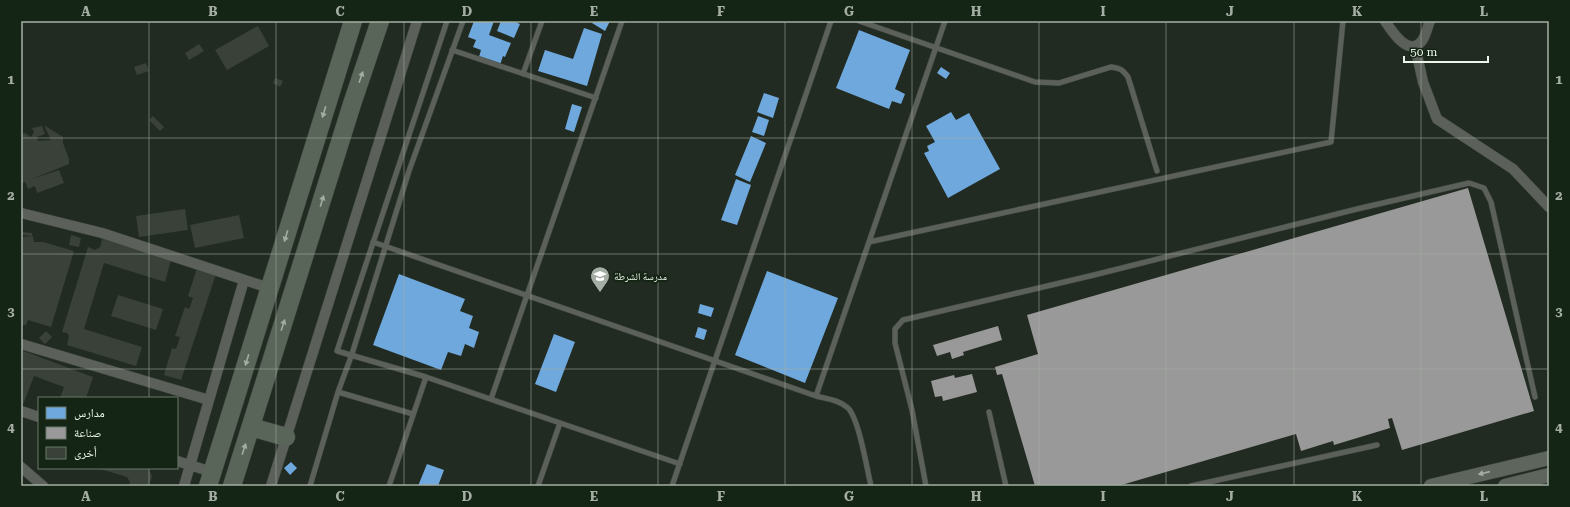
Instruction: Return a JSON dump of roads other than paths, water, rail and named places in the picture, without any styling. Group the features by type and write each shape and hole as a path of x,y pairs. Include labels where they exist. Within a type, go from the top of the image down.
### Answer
{"highway":[{"path":"210,479 353,21"},
{"path":"232,486 352,104 380,21"},
{"path":"251,427 286,437"}],"street":[{"path":"271,486 417,21"},
{"path":"1385,21 1394,34 1410,46 1415,46 1422,42 1430,21"},
{"path":"1415,46 1423,82 1438,119 1513,169 1549,207"},
{"path":"21,213 102,233 269,288"},
{"path":"184,486 244,280"},
{"path":"21,344 209,400"},
{"path":"21,411 38,417"},
{"path":"1431,486 1549,458"},
{"path":"178,461 190,465 210,479"},
{"path":"1510,485 1522,464"},
{"path":"21,467 43,486"},
{"path":"1504,469 1510,485"},
{"path":"1510,485 1549,475"}],"lane":[{"path":"447,21 338,351 426,377 680,464"},
{"path":"310,486 338,392 352,354 409,171 462,21"},
{"path":"523,74 542,21"},
{"path":"491,399 622,21"},
{"path":"672,486 830,21"},
{"path":"859,21 1035,82 1059,84 1111,67 1124,71 1128,77 1157,171"},
{"path":"816,396 945,21"},
{"path":"869,242 1331,142 1343,21"},
{"path":"452,50 596,98"},
{"path":"926,486 912,410 895,343 895,329 903,320 1469,183 1484,188 1491,202 1536,397"},
{"path":"373,242 816,396 839,402 849,409 856,422 871,486"},
{"path":"389,486 426,377"},
{"path":"338,392 413,414"},
{"path":"989,412 1006,486"},
{"path":"538,486 560,423"},
{"path":"1191,486 1377,445"}],"place":[{"name":"مدرسة الشرطة","path":"600,293"}]}
